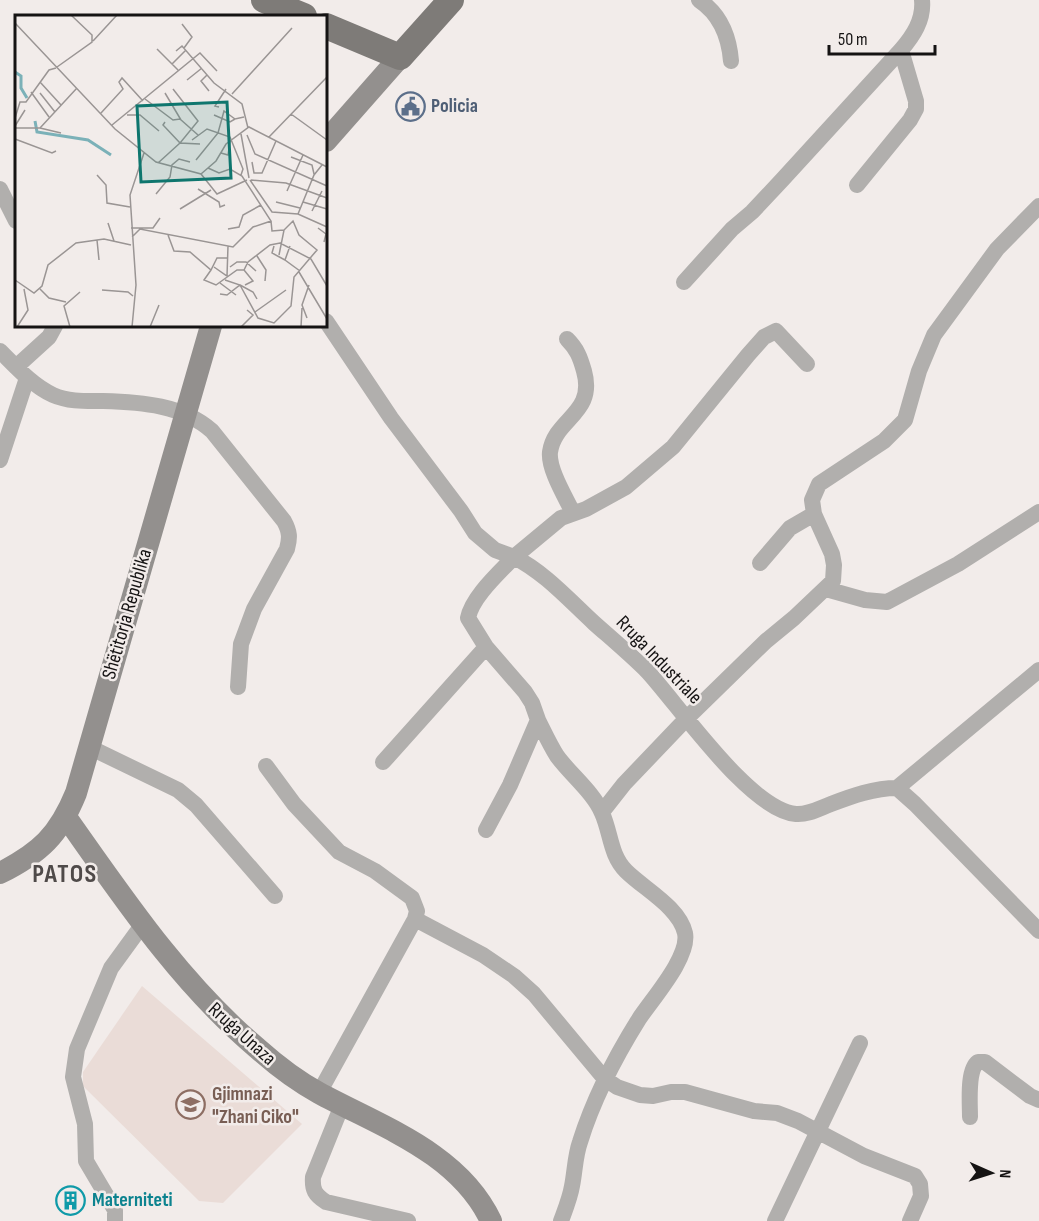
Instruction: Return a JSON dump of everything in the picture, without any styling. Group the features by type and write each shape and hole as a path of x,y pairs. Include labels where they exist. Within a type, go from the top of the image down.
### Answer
{"main road":[{"path":"264,0 302,15"},
{"path":"327,140 450,0"},
{"path":"327,26 400,57"},
{"name":"Shëtitorja Republika","path":"0,873 24,861 46,844 66,817 76,793 211,327"},
{"name":"Rruga Unaza","path":"66,817 143,924 210,1006 272,1062 320,1094 442,1161 476,1194 491,1221"}],"street":[{"path":"699,0 714,13 723,26 729,41 731,61"},
{"path":"684,282 775,188 901,51 920,21 922,0"},
{"path":"857,185 910,120 916,109 916,101 901,51"},
{"path":"0,189 15,219"},
{"path":"602,812 624,784 687,718 766,641 833,581 834,565 828,542 814,514 812,500 819,484 884,441 905,420 919,371 934,335 997,249 1039,206"},
{"name":"Rruga Industriale","path":"327,322 391,418 448,492 475,533 495,550 526,563 645,670 741,780 768,803 786,812 809,813 870,791 897,788"},
{"path":"0,460 21,372 55,327"},
{"path":"561,1221 572,1188 580,1141 604,1078 640,1018 680,959 686,943 683,927 671,911 618,862 602,812 558,756 525,692 486,647 468,618 470,610 514,557 549,526 626,487 673,447 748,356 770,333 776,331 807,364"},
{"path":"567,339 577,349 581,358 587,380 587,391 584,402 561,429 550,453 552,468 573,513"},
{"path":"0,351 21,372 53,395 74,401 136,402 185,412 200,420 212,431 284,521 289,530 290,540 254,609 241,644 238,687"},
{"path":"826,589 865,600 887,602 958,564 1039,512"},
{"path":"760,563 790,528 814,514"},
{"path":"383,762 486,647"},
{"path":"1039,670 897,788 1039,931"},
{"path":"486,830 510,785 538,720"},
{"path":"89,747 178,790 196,806 275,896"},
{"path":"266,766 294,804 339,852 375,871 412,898 417,910 415,919 320,1094"},
{"path":"415,919 483,955 514,976 534,994 604,1078 628,1092 652,1096 685,1092 754,1111 777,1113 817,1130 864,1156 915,1176 920,1184 921,1196 910,1221"},
{"path":"115,1221 115,1210 86,1161 85,1124 75,1090 74,1063 77,1049 111,968 143,924"},
{"path":"775,1221 860,1043"},
{"path":"970,1117 971,1073 973,1066 978,1062 985,1062 1030,1096 1039,1100"},
{"path":"342,1105 314,1177 312,1187 317,1197 326,1202 408,1221"}],"shaded area":[{"name":"Gjimnazi \"Zhani Ciko\"","path":"142,986 302,1124 223,1203 199,1201 83,1086 83,1072"}],"place":[{"name":"Policia","path":"410,106"},
{"name":"Gjimnazi \"Zhani Ciko\"","path":"191,1105"},
{"name":"Materniteti","path":"71,1200"}],"district":[{"name":"PATOS","path":"65,874"}]}
